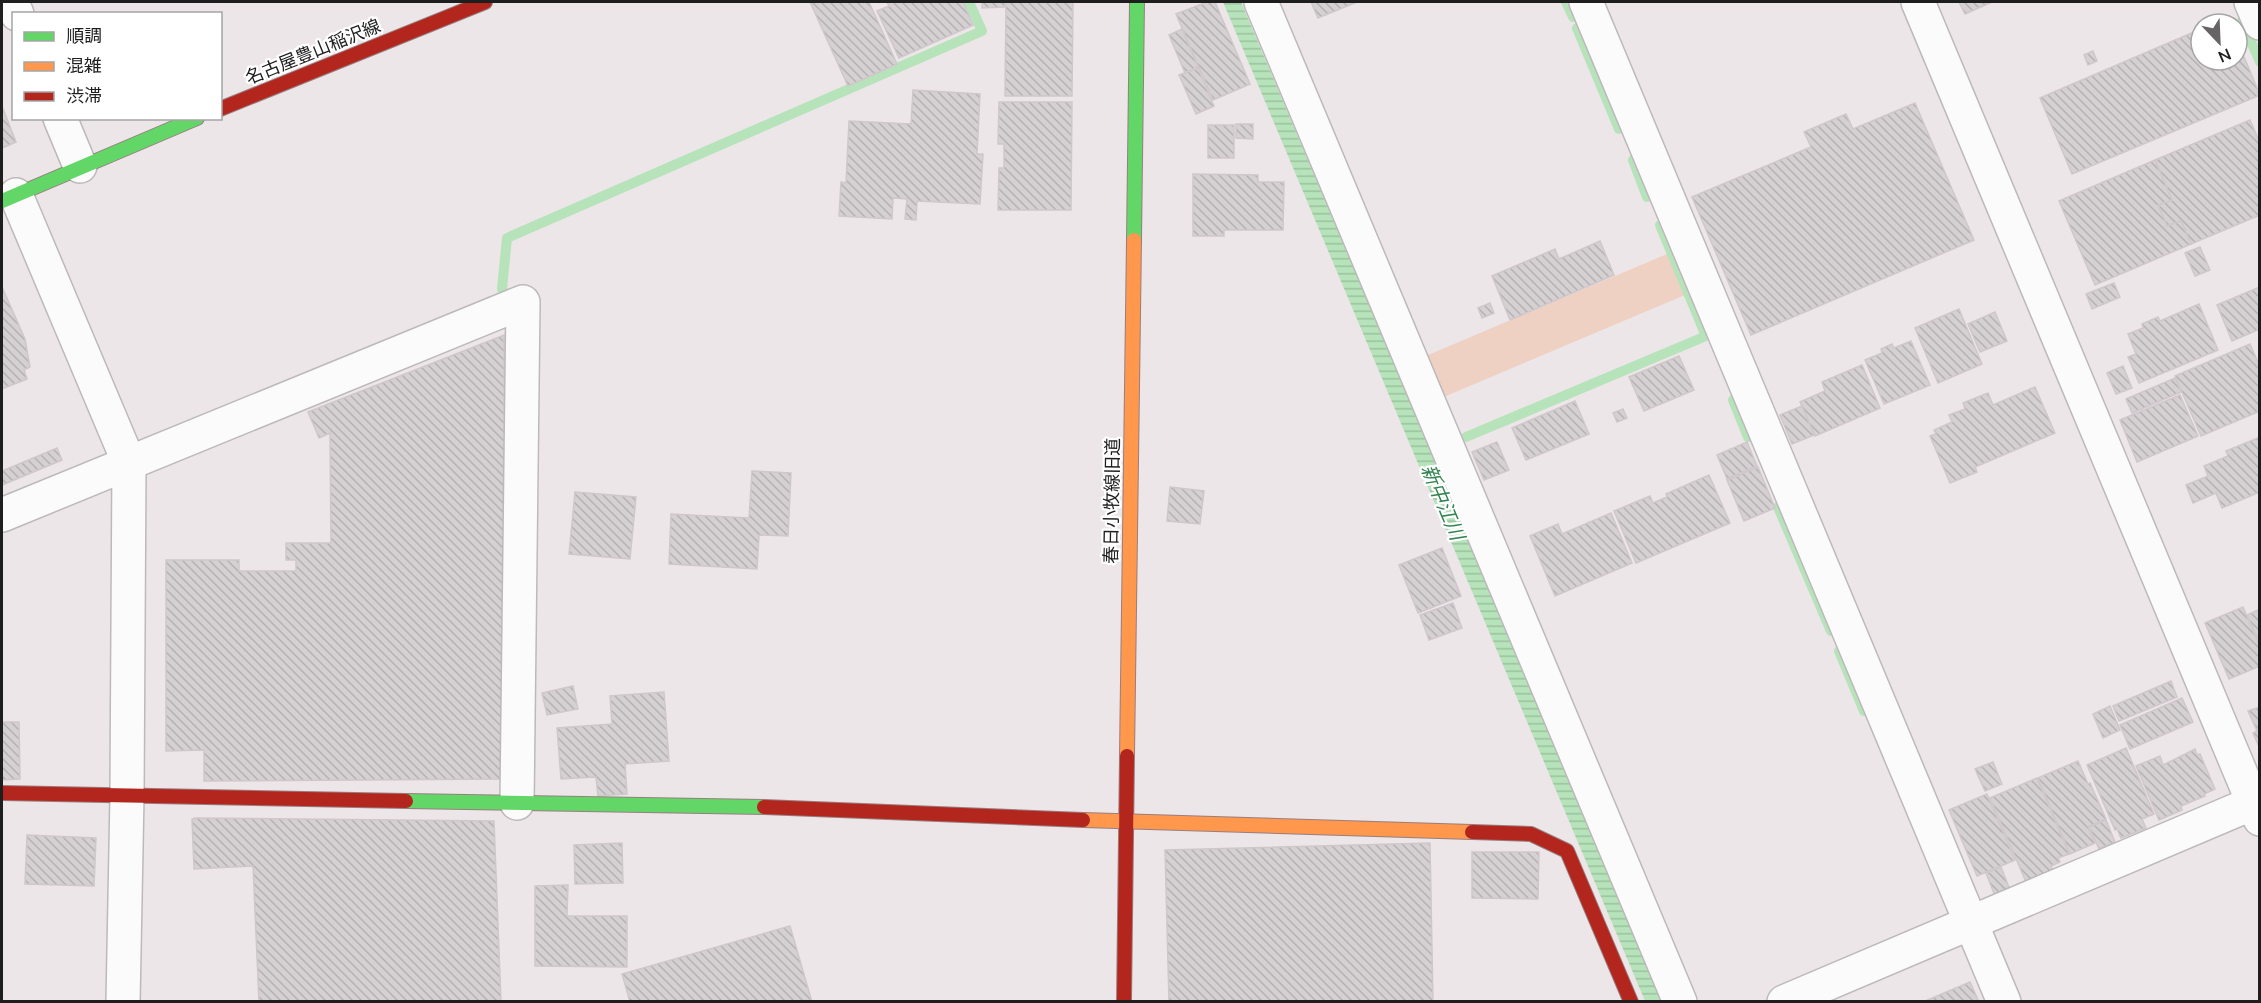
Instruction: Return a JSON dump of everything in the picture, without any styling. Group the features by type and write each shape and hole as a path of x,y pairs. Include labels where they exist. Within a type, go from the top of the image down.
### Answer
{"street":[{"name":"名古屋豊山稲沢線","path":"222,108 485,2"},
{"name":"春日小牧線旧道","path":"1124,1002 1137,2"},
{"path":"1261,2 1680,1002"},
{"path":"1586,2 2004,1002"},
{"path":"1784,1002 1971,922 2257,808 1918,2"},
{"path":"2251,2 2259,23"},
{"path":"61,120 80,166"},
{"path":"123,1002 129,463 8,198 192,120"},
{"path":"2,515 523,302 517,803"},
{"path":"2,793 797,808 1126,822 1531,834 1567,851 1630,1002"}],"shaded area":[{"path":"1667,254 1685,295 1439,399 1421,358"}],"water":[{"name":"新中江川","path":"1223,2 1241,2 1664,1001 1645,1001"}],"building":[{"path":"810,2 869,2 897,64 848,86"},
{"path":"887,2 963,2 973,25 899,58 877,11 889,6"},
{"path":"982,2 1005,2 1005,7 982,8"},
{"path":"1006,2 1073,2 1072,96 1005,96"},
{"path":"1207,2 1215,2 1250,84 1213,100 1176,14"},
{"path":"1311,2 1357,2 1318,18"},
{"path":"1959,2 1992,2 1965,14"},
{"path":"1182,29 1198,67 1185,73 1169,35"},
{"path":"2189,34 2189,72 2249,72 2249,69 2260,95 2072,174 2040,98"},
{"path":"2093,51 2097,61 2088,65 2084,55"},
{"path":"1198,68 1214,106 1196,114 1179,75"},
{"path":"913,90 980,94 977,154 983,154 980,204 917,201 916,220 905,219 907,199 893,198 892,219 839,216 841,182 846,183 849,121 911,124"},
{"path":"999,102 1072,102 1071,210 998,210 999,168 1004,168 1004,144 998,144"},
{"path":"1915,103 1974,240 1751,335 1692,197 1811,147 1804,132 1846,114 1853,129"},
{"path":"2,106 16,142 2,148"},
{"path":"2250,120 2260,143 2260,215 2191,244 2181,221 2167,226 2158,205 2172,200 2155,160"},
{"path":"1236,124 1253,124 1253,139 1236,138"},
{"path":"1208,125 1234,125 1234,158 1208,158"},
{"path":"2155,160 2172,200 2158,205 2167,226 2181,221 2191,244 2095,285 2059,201"},
{"path":"1193,174 1258,175 1258,182 1284,182 1283,230 1224,230 1224,236 1193,236"},
{"path":"1600,241 1614,275 1510,320 1492,276 1555,249 1559,259"},
{"path":"2200,247 2210,270 2195,276 2185,253"},
{"path":"2114,283 2120,297 2092,309 2086,294"},
{"path":"2,287 25,339 30,367 24,370 27,379 2,389"},
{"path":"2260,287 2260,329 2232,341 2217,305"},
{"path":"1490,303 1494,313 1482,318 1478,308"},
{"path":"2199,304 2218,350 2139,383 2128,357 2136,354 2128,334 2143,328 2142,324 2158,317 2160,321"},
{"path":"1959,309 1982,364 1938,383 1915,328"},
{"path":"1995,312 2007,341 1980,352 1968,324"},
{"path":"504,335 506,779 204,781 204,750 166,751 166,560 239,560 239,571 296,571 296,560 286,560 286,543 331,543 330,433 319,438 308,412"},
{"path":"1911,341 1930,385 1884,404 1865,360 1882,353 1881,349 1892,344 1894,348"},
{"path":"2250,344 2260,367 2260,411 2201,436 2175,376"},
{"path":"1679,356 1694,390 1644,411 1629,377"},
{"path":"1862,365 1880,408 1815,436 1800,402 1825,391 1822,382"},
{"path":"2123,366 2132,388 2116,394 2107,373"},
{"path":"2175,378 2181,392 2132,413 2126,399"},
{"path":"2035,387 2055,433 1975,467 1977,472 1950,483 1930,436 1936,434 1934,430 1952,422 1949,415 1965,409 1963,403 1988,393 1993,405"},
{"path":"2180,395 2198,436 2137,462 2120,420"},
{"path":"1575,401 1589,434 1526,460 1512,428"},
{"path":"1802,406 1814,435 1792,444 1780,415"},
{"path":"1623,409 1627,418 1617,422 1613,413"},
{"path":"2260,437 2260,492 2222,508 2216,493 2193,503 2186,485 2208,476 2204,466 2228,456 2226,451"},
{"path":"1497,442 1509,470 1484,480 1472,452"},
{"path":"1747,442 1757,466 1727,479 1717,455"},
{"path":"57,448 62,460 2,485 2,471"},
{"path":"1758,467 1775,508 1744,521 1727,480"},
{"path":"752,471 791,473 788,536 759,535 757,569 669,564 671,514 749,518"},
{"path":"1709,475 1730,523 1636,563 1614,511 1650,496 1653,503 1667,497 1666,494"},
{"path":"1170,487 1204,491 1200,524 1167,521"},
{"path":"575,492 636,497 630,559 569,554"},
{"path":"1611,513 1632,563 1555,596 1530,536 1558,524 1562,534"},
{"path":"1442,548 1461,596 1418,613 1399,565"},
{"path":"1453,603 1462,628 1429,640 1420,615"},
{"path":"2243,607 2260,647 2260,666 2229,679 2205,623"},
{"path":"2260,609 2260,644 2247,615"},
{"path":"2171,681 2177,697 2119,721 2113,706"},
{"path":"573,686 578,709 547,715 542,693"},
{"path":"664,692 669,761 625,764 627,794 598,796 596,777 561,779 557,728 612,724 610,696"},
{"path":"2182,698 2193,722 2130,749 2120,725"},
{"path":"2110,706 2120,730 2103,738 2093,714"},
{"path":"2260,707 2260,749 2253,733 2257,731 2248,711"},
{"path":"2,722 19,722 20,779 2,780"},
{"path":"2126,748 2154,814 2142,819 2146,828 2121,838 2117,829 2115,830 2087,765"},
{"path":"2195,749 2197,755 2200,754 2215,789 2181,806 2182,810 2159,820 2136,766 2160,756 2163,765"},
{"path":"2078,761 2106,819 2088,827 2095,843 2070,854 2038,778"},
{"path":"1993,762 2002,784 1985,791 1975,769"},
{"path":"2037,778 2069,854 2058,858 2060,862 2051,866 2053,871 2026,882 1990,798"},
{"path":"1987,794 2015,860 1977,876 1949,810"},
{"path":"192,819 494,821 501,1002 259,1002 253,866 194,869"},
{"path":"2106,820 2115,842 2099,849 2089,827"},
{"path":"27,835 96,838 94,886 25,884"},
{"path":"622,843 623,883 575,884 574,845"},
{"path":"1430,843 1433,1002 1169,1002 1165,850"},
{"path":"1472,852 1539,852 1538,899 1472,898"},
{"path":"2001,867 2010,890 1995,896 1986,873"},
{"path":"568,885 567,916 627,916 627,967 535,966 535,886"},
{"path":"790,926 812,1002 630,1002 622,974"},
{"path":"1970,982 1979,1002 1925,1002 1925,1001"}],"waterway":[{"path":"502,289 507,238 982,31 969,2"},
{"path":"1566,2 1573,17"},
{"path":"1577,28 1619,129"},
{"path":"2249,37 2260,62"},
{"path":"1633,160 1647,197"},
{"path":"1466,437 1706,336 1660,225"},
{"path":"1733,400 1748,437"},
{"path":"1778,507 1831,631"},
{"path":"1839,651 1864,711"}],"traffic: fast":[{"path":"1134,240 1137,2"},
{"path":"2,201 192,120"},
{"path":"406,801 764,807"}],"traffic: slow":[{"path":"1127,756 1134,240"},
{"path":"1083,820 1472,832"}],"traffic: jam":[{"path":"222,108 485,2"},
{"path":"1124,1002 1127,756"},
{"path":"2,793 406,801"},
{"path":"764,807 1083,820"},
{"path":"1472,832 1531,834 1567,851 1631,1002"}]}
